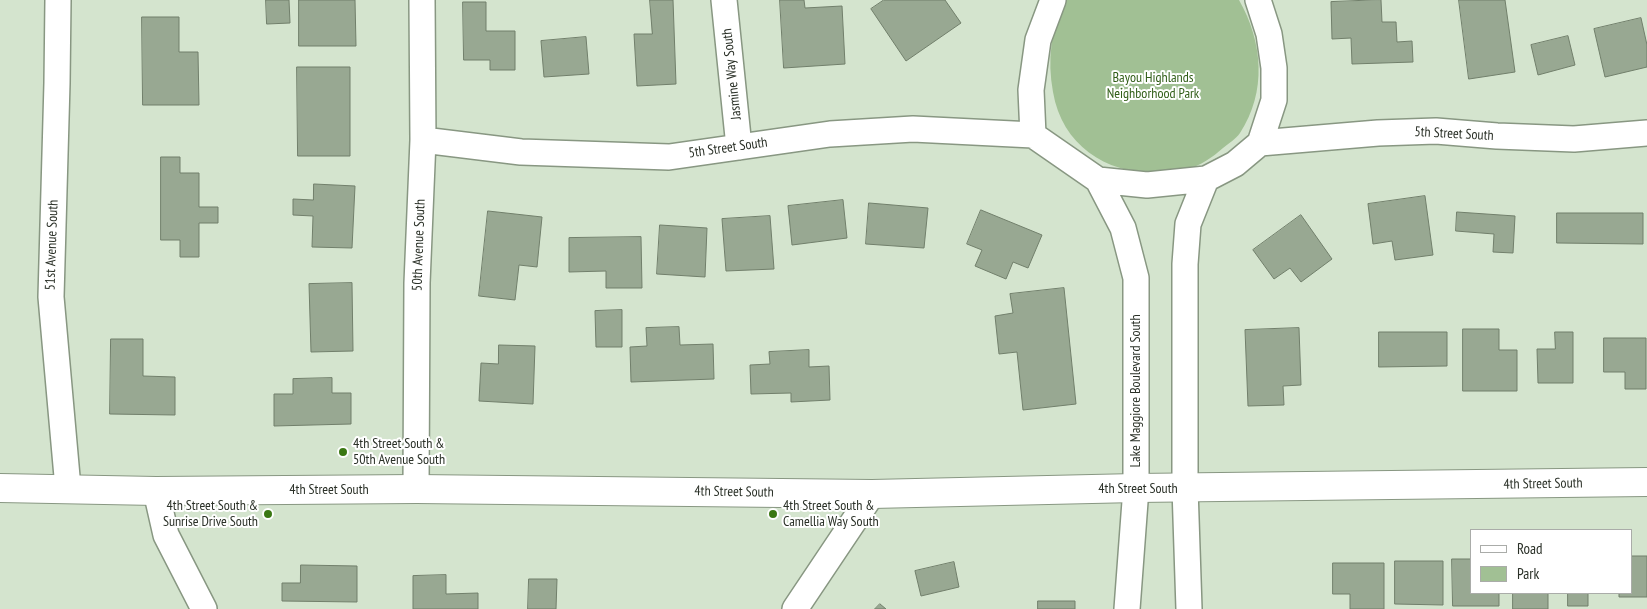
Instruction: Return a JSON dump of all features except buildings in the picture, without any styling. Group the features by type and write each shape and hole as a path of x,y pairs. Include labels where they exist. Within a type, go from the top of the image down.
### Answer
{"street":[{"name":"51st Avenue South","path":"58,0 51,296 68,488"},
{"name":"50th Avenue South","path":"416,490 417,283 423,140 422,0"},
{"name":"Jasmine Way South","path":"724,0 739,147"},
{"path":"1033,135 1031,90 1038,40 1053,0"},
{"path":"1258,0 1269,34 1274,68 1274,100 1260,143"},
{"name":"5th Street South","path":"423,140 521,152 669,157 830,134 913,129 1033,135"},
{"name":"5th Street South","path":"1260,143 1378,132 1436,131 1574,139 1647,133"},
{"name":"Lake Maggiore Boulevard South","path":"1033,135 1098,180 1123,228 1136,278 1136,488 1127,609"},
{"name":"Lake Maggiore Boulevard South","path":"1098,180 1147,185 1206,179 1236,164 1260,143"},
{"path":"1189,609 1185,488 1185,264 1188,224 1206,179"},
{"name":"4th Street South","path":"0,488 156,491 416,490 872,494 1136,488 1647,482"},
{"path":"156,491 166,535 204,609"},
{"path":"795,609 872,494"}],"green space":[{"name":"Bayou Highlands Neighborhood Park","path":"1065,0 1239,0 1253,33 1259,67 1255,101 1249,117 1238,135 1215,155 1192,168 1164,173 1142,172 1121,168 1102,160 1084,149 1070,134 1059,115 1051,80 1050,56 1053,33"}],"place":[{"name":"4th Street South & 50th Avenue South","path":"343,452"},
{"name":"4th Street South & Sunrise Drive South","path":"268,514"},
{"name":"4th Street South & Camellia Way South","path":"773,514"}]}
